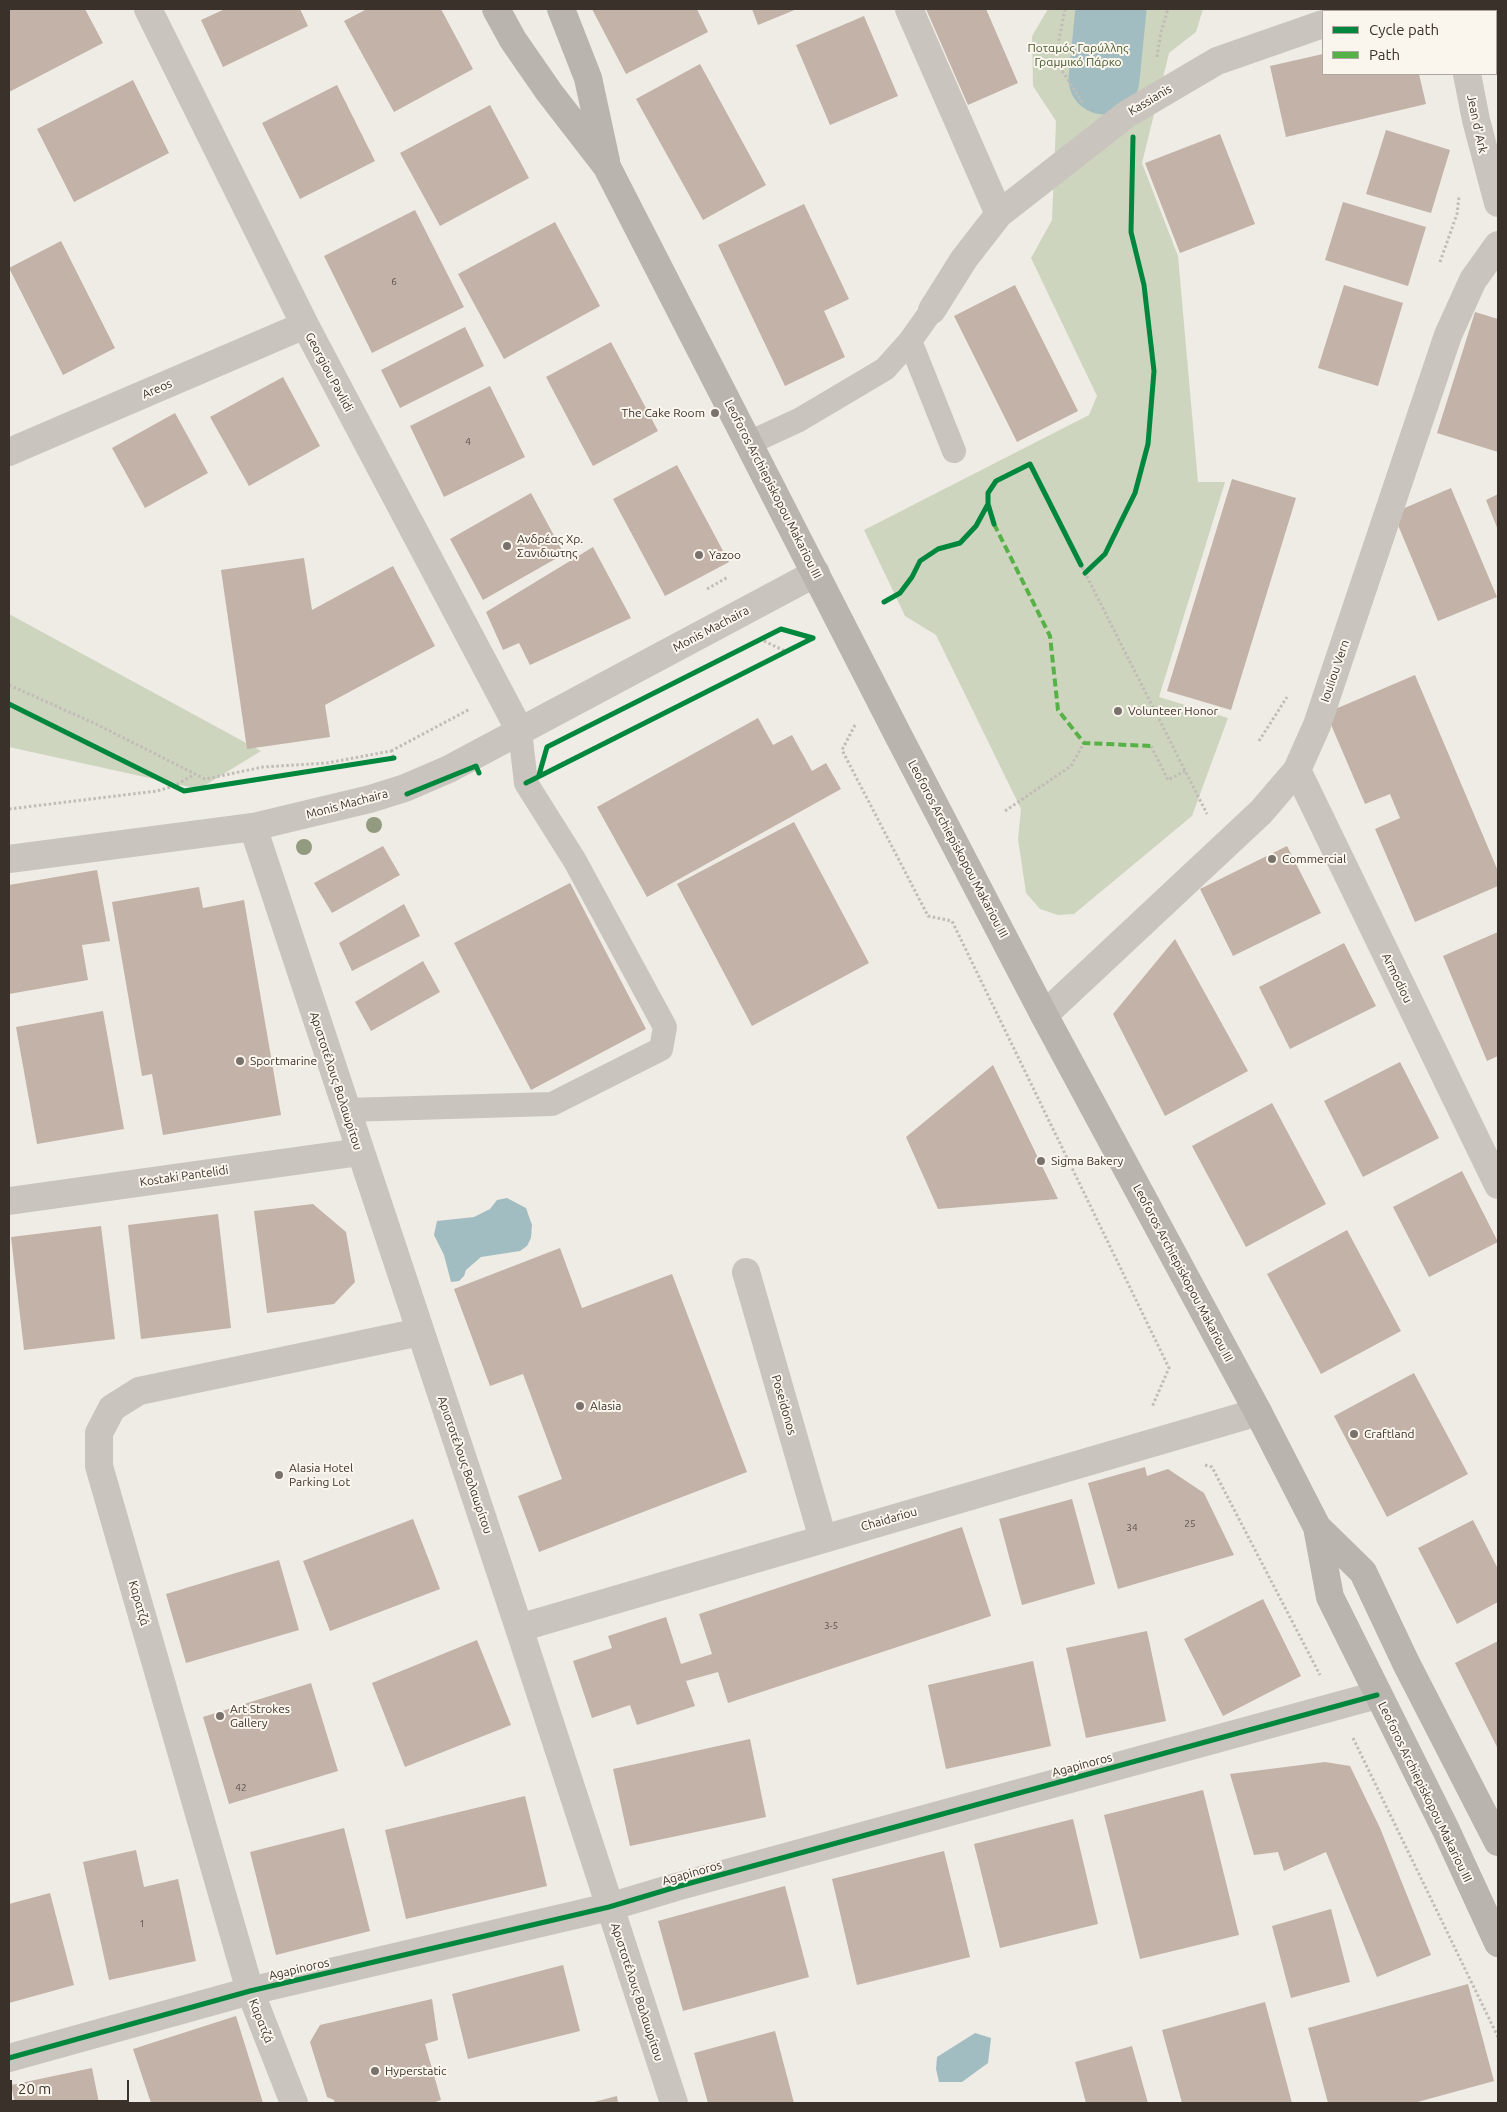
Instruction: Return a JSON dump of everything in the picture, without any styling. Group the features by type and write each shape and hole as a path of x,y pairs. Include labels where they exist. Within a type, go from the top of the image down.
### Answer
{"main road":[{"name":"Leoforos Archiepiskopou Makariou III","path":"496,9 513,40 549,92 607,167 1044,1015 1258,1412 1317,1527 1330,1597 1377,1695 1446,1830 1498,1943"},
{"name":"Leoforos Archiepiskopou Makariou III","path":"561,9 588,78 607,167"},
{"name":"Leoforos Archiepiskopou Makariou III","path":"1317,1527 1363,1572 1406,1663 1497,1838"}],"street":[{"name":"Georgiou Pavlidi","path":"148,9 305,326 520,731"},
{"path":"908,9 999,214"},
{"name":"Kassianis","path":"932,310 964,259 999,214 1126,114 1218,61 1322,24"},
{"name":"Jean d' Ark","path":"1467,75 1487,116 1498,203"},
{"name":"Iouliou Vern","path":"1044,1015 1261,812 1297,770 1317,725 1448,335 1473,280 1498,245"},
{"name":"Areos","path":"9,452 305,326"},
{"name":"Monis Machaira","path":"9,860 253,827 370,799 405,788 449,769 816,573"},
{"name":"Armodiou","path":"1297,770 1498,1186"},
{"name":"Αριστοτέλους Βαλαωρίτου","path":"253,827 519,1628 674,2103"},
{"name":"Kostaki Pantelidi","path":"9,1201 360,1152"},
{"name":"Poseidonos","path":"746,1272 823,1538"},
{"name":"Καρατζά","path":"294,2103 250,1991 99,1466 99,1433 112,1408 138,1391 420,1332"},
{"name":"Chaidariou","path":"519,1628 1258,1412"},
{"name":"Agapinoros","path":"9,2058 250,1991 609,1908 676,1887 1377,1695"}],"lane":[{"path":"749,443 798,420 885,369 910,341 932,310"},
{"path":"910,341 954,451"},
{"path":"346,1110 552,1104 661,1048 665,1026 575,861 526,783 520,731"}],"path":[{"path":"1065,9 1055,60 1088,111"},
{"path":"1157,58 1161,32 1168,9"},
{"path":"1156,67 1170,26"},
{"path":"994,524 988,504 988,493 996,481 1030,464 1210,818"},
{"path":"884,602 900,594 920,561 938,549 960,544 976,526 988,504"},
{"path":"1085,573 1092,566"},
{"path":"702,592 728,577"},
{"path":"761,640 768,636"},
{"path":"805,636 813,638"},
{"path":"526,783 813,638"},
{"path":"761,640 787,652"},
{"path":"9,685 96,724 205,779 263,768 327,763 391,750 458,717 498,691"},
{"path":"855,723 842,750 928,916 952,921 1169,1368 1151,1409 1178,1458 1212,1467 1337,1706 1498,2037"},
{"path":"1005,811 1071,766 1084,743"},
{"path":"1151,746 1168,780 1186,771"},
{"path":"308,772 394,758 391,750"},
{"path":"9,810 157,791 174,786 196,774"},
{"path":"166,781 184,791"}],"green space":[{"name":"Ποταμός Γαρύλλης Γραμμικό Πάρκο","path":"1048,9 1203,9 1196,32 1169,53 1142,163 1178,256 1198,482 1225,482 1159,697 1228,718 1192,816 1074,914 1058,915 1040,909 1026,893 1018,839 1021,809 936,635 905,616 864,530 1089,415 1097,396 1031,258 1052,220 1056,121 1033,86 1032,36"},
{"path":"9,614 261,751 199,789 9,747"}],"water":[{"path":"507,1198 526,1208 532,1225 531,1238 527,1246 520,1251 481,1257 466,1270 464,1276 459,1281 451,1282 444,1255 434,1235 437,1221 474,1217 490,1209 497,1200"},
{"path":"975,2033 991,2038 988,2063 962,2082 939,2082 936,2069 937,2057"}],"building":[{"path":"9,9 85,9 103,43 9,92"},
{"path":"225,9 300,9 308,26 223,67 201,20"},
{"path":"367,9 441,9 473,69 394,112 344,21"},
{"path":"592,9 697,9 708,32 626,74"},
{"path":"752,9 797,9 758,25"},
{"path":"926,9 986,9 1018,83 968,105"},
{"path":"864,16 898,96 830,125 796,45"},
{"path":"1322,54 1322,75 1419,75 1426,104 1286,137 1270,66"},
{"path":"700,64 766,185 703,220 636,99"},
{"path":"133,80 169,153 74,202 37,129"},
{"path":"337,85 375,161 300,199 262,123"},
{"path":"490,105 529,178 440,226 400,153"},
{"path":"1386,130 1450,150 1431,213 1366,194"},
{"path":"1220,134 1255,224 1180,253 1145,163"},
{"path":"1343,202 1426,227 1408,286 1325,260"},
{"path":"804,204 849,299 824,311 845,357 785,386 718,245"},
{"path":"415,210 464,307 372,353 324,256"},
{"path":"555,222 600,306 504,359 458,274"},
{"path":"61,241 115,348 63,375 9,268"},
{"path":"1015,285 1078,411 1017,442 954,316"},
{"path":"1344,285 1403,303 1378,386 1318,368"},
{"path":"1475,312 1498,319 1498,452 1437,433"},
{"path":"465,327 484,366 400,408 381,370"},
{"path":"611,342 658,431 593,466 546,377"},
{"path":"283,377 320,446 249,486 210,417"},
{"path":"490,386 525,457 444,497 410,426"},
{"path":"175,413 208,473 145,508 112,448"},
{"path":"677,465 729,562 665,596 613,499"},
{"path":"1232,479 1296,498 1231,710 1167,691"},
{"path":"1451,488 1497,597 1438,621 1393,513"},
{"name":"Ανδρέας Χρ. Σανιδιωτης","path":"531,493 564,554 483,600 450,539"},
{"path":"1498,494 1498,530 1486,500"},
{"path":"593,547 631,618 530,665 519,643 503,650 486,612"},
{"path":"304,558 312,610 393,566 435,646 325,705 330,737 247,749 221,570"},
{"path":"1415,675 1498,871 1498,886 1415,922 1375,829 1400,818 1390,794 1365,804 1326,713"},
{"path":"758,718 773,745 792,735 812,771 826,763 841,789 647,897 597,807"},
{"path":"794,822 869,963 752,1026 677,884"},
{"path":"383,846 400,875 332,913 314,883"},
{"path":"1287,846 1321,913 1233,956 1200,889"},
{"path":"97,870 110,941 82,945 88,980 9,994 9,885"},
{"path":"570,883 646,1029 531,1090 454,943"},
{"path":"199,887 203,908 244,900 281,1115 163,1135 152,1074 142,1076 112,902"},
{"path":"404,904 420,936 352,971 339,943"},
{"path":"1498,932 1498,1056 1487,1061 1443,956"},
{"path":"1175,939 1248,1071 1165,1116 1113,1014"},
{"path":"1344,943 1376,1006 1290,1049 1259,987"},
{"path":"423,961 440,992 371,1031 355,1002"},
{"path":"103,1011 124,1129 37,1144 16,1027"},
{"path":"1400,1062 1439,1138 1363,1177 1324,1101"},
{"path":"993,1065 1058,1199 938,1209 906,1137"},
{"path":"1272,1103 1326,1204 1246,1247 1192,1146"},
{"path":"1462,1171 1498,1242 1429,1277 1393,1207"},
{"path":"313,1204 346,1232 355,1282 334,1304 267,1313 254,1211"},
{"path":"218,1214 231,1328 141,1339 128,1225"},
{"path":"101,1226 115,1339 24,1350 11,1237"},
{"path":"1347,1230 1401,1331 1321,1374 1267,1274"},
{"path":"560,1248 582,1308 672,1274 747,1472 539,1552 518,1496 562,1479 523,1374 490,1386 454,1289"},
{"path":"1414,1373 1468,1474 1387,1517 1334,1416"},
{"path":"1145,1467 1147,1476 1168,1469 1204,1493 1234,1555 1118,1589 1088,1483"},
{"path":"1072,1499 1095,1584 1022,1605 999,1519"},
{"path":"413,1519 440,1589 330,1631 303,1561"},
{"path":"1473,1520 1498,1569 1498,1602 1457,1624 1418,1548"},
{"path":"962,1527 991,1616 728,1703 718,1672 686,1681 695,1706 637,1725 630,1705 592,1718 573,1661 612,1648 608,1636 666,1617 681,1664 712,1654 699,1614"},
{"path":"279,1560 299,1630 186,1663 166,1594"},
{"path":"1263,1599 1301,1676 1223,1716 1184,1639"},
{"path":"1147,1631 1166,1721 1086,1738 1066,1648"},
{"path":"477,1640 511,1725 405,1767 372,1683"},
{"path":"1498,1641 1498,1749 1455,1663"},
{"path":"1033,1661 1051,1746 946,1769 928,1685"},
{"path":"311,1683 338,1771 229,1804 203,1717"},
{"path":"750,1739 766,1817 630,1846 613,1769"},
{"path":"1325,1762 1350,1766 1380,1828 1431,1955 1377,1977 1326,1852 1284,1871 1278,1852 1254,1855 1230,1774"},
{"path":"1203,1790 1239,1935 1140,1959 1104,1815"},
{"path":"525,1796 547,1886 406,1919 385,1830"},
{"path":"1073,1819 1098,1924 1000,1948 974,1844"},
{"path":"344,1828 370,1931 276,1955 250,1852"},
{"path":"136,1850 144,1887 178,1879 196,1961 109,1980 83,1862"},
{"path":"944,1851 970,1957 857,1985 832,1879"},
{"path":"785,1886 809,1977 683,2011 658,1921"},
{"path":"50,1893 74,1985 9,2003 9,1904"},
{"path":"1331,1909 1350,1982 1291,1998 1272,1926"},
{"path":"563,1965 580,2031 468,2059 452,1994"},
{"path":"1468,1984 1494,2081 1414,2103 1328,2103 1308,2028"},
{"name":"Hyperstatic","path":"432,1999 438,2040 425,2044 441,2100 433,2103 335,2103 334,2100 327,2097 310,2042 320,2025"},
{"path":"1265,2002 1292,2103 1182,2103 1162,2030"},
{"path":"236,2016 263,2103 151,2103 133,2049"},
{"path":"775,2031 794,2103 708,2103 694,2053"},
{"path":"1132,2046 1148,2103 1086,2103 1075,2062"},
{"path":"92,2068 99,2103 15,2103 11,2085"},
{"path":"617,2096 618,2103 590,2103"}],"waterway":[{"path":"1104,79 1111,9"}],"marked path":[{"path":"994,524 1050,636 1058,710 1084,743 1151,746"}],"cycle path":[{"path":"1085,573 1105,554 1135,493 1148,444 1154,371 1144,285 1131,232 1133,137"},
{"path":"994,524 988,504 988,493 996,481 1030,464 1081,565"},
{"path":"884,602 900,593 912,577 920,561 938,549 960,543 976,526 988,504"},
{"path":"539,775 547,747 781,629 813,638"},
{"path":"526,783 813,638"},
{"path":"9,704 184,791 394,758"},
{"path":"407,794 476,766 479,773"},
{"path":"9,2058 250,1991 609,1907 1377,1695"}],"place":[{"name":"The Cake Room","path":"715,413"},
{"name":"Ανδρέας Χρ. Σανιδιωτης","path":"507,546"},
{"name":"Yazoo","path":"699,555"},
{"name":"Volunteer Honor","path":"1118,711"},
{"name":"Commercial","path":"1272,859"},
{"name":"Sportmarine","path":"240,1061"},
{"name":"Sigma Bakery","path":"1041,1161"},
{"name":"Alasia","path":"580,1406"},
{"name":"Craftland","path":"1354,1434"},
{"name":"Alasia Hotel Parking Lot","path":"279,1475"},
{"name":"Art Strokes Gallery","path":"220,1716"},
{"name":"Hyperstatic","path":"375,2071"}]}
